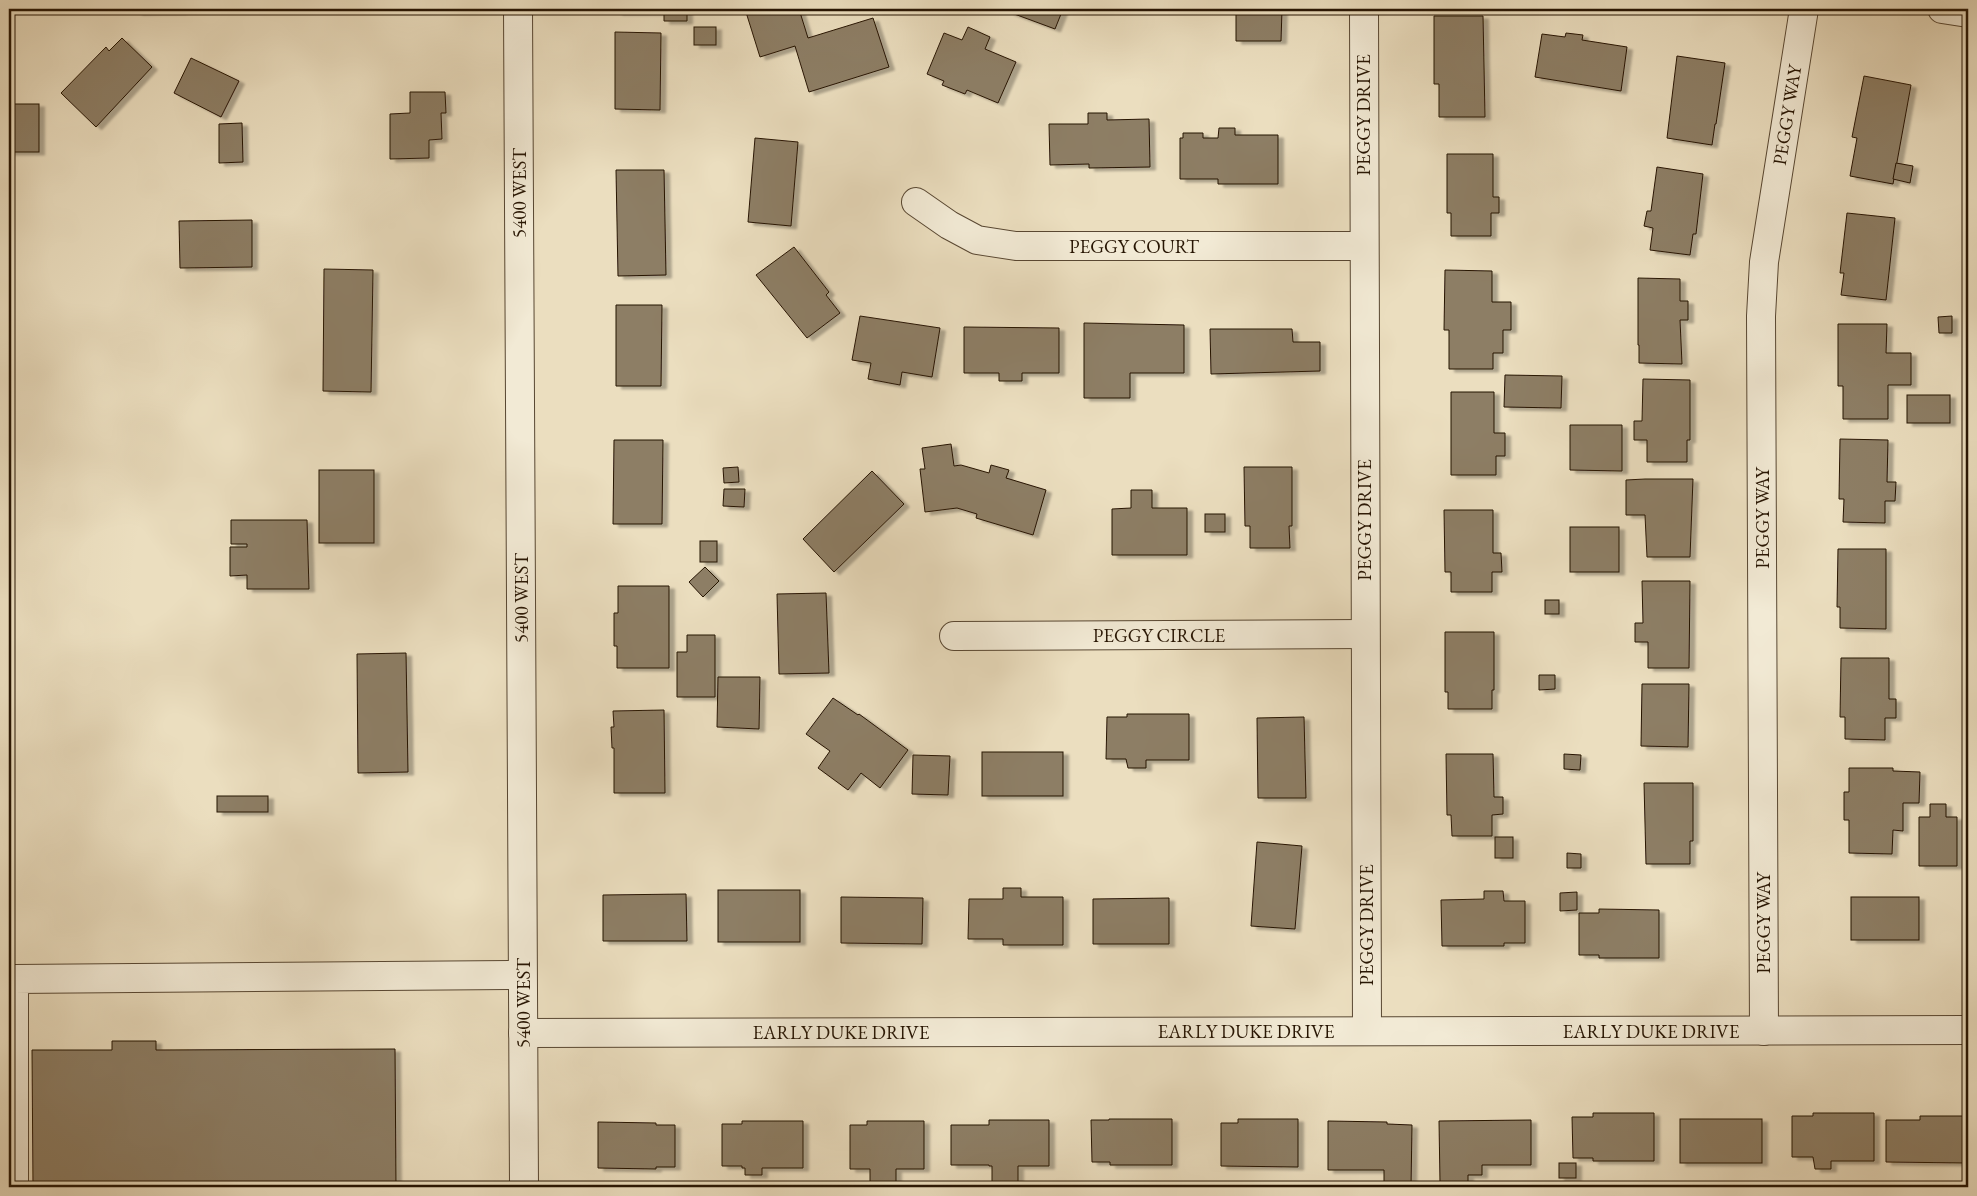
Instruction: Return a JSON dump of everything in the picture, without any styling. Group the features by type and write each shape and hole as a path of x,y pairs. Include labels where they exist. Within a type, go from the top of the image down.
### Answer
{"street":[{"name":"5400 WEST","path":"518,9 524,1187"},
{"name":"PEGGY DRIVE","path":"1364,9 1363,246 1367,1030"},
{"name":"PEGGY WAY","path":"1764,1031 1761,316 1764,262 1804,9"},
{"path":"1942,9 1968,13"},
{"name":"PEGGY COURT","path":"916,202 949,225 977,240 1016,246 1363,246"},
{"name":"PEGGY CIRCLE","path":"954,636 1365,634"},
{"path":"14,1187 14,979 522,975"},
{"name":"EARLY DUKE DRIVE","path":"523,1033 1968,1030"}],"building":[{"path":"137,9 181,9 181,11 137,12"},
{"path":"617,9 687,9 687,21 664,21 664,12 617,12"},
{"path":"745,9 799,9 808,38 873,18 889,67 809,92 795,46 760,57"},
{"path":"1011,9 1063,9 1055,29 1009,12"},
{"path":"1236,9 1282,9 1281,41 1236,41"},
{"path":"1434,16 1483,16 1485,117 1439,117 1439,84 1434,84"},
{"path":"694,27 716,27 716,45 694,45"},
{"path":"968,27 990,37 985,49 1016,62 998,103 967,90 965,94 942,85 944,81 927,74 944,33 962,40"},
{"path":"615,32 661,33 660,110 615,109"},
{"path":"1566,33 1583,35 1582,40 1627,47 1621,91 1535,77 1542,34 1565,37"},
{"path":"122,38 152,67 96,127 61,93 106,47 109,51"},
{"path":"1677,56 1725,63 1712,145 1667,138"},
{"path":"191,58 239,81 221,117 174,93"},
{"path":"1864,76 1911,85 1893,184 1850,176 1857,138 1852,137"},
{"path":"410,92 445,92 446,113 441,113 442,139 429,140 429,158 390,159 390,114 410,113"},
{"path":"9,104 39,104 39,152 9,152"},
{"path":"1088,113 1107,113 1107,120 1149,119 1150,167 1089,168 1089,164 1050,165 1049,124 1088,124"},
{"path":"242,123 243,162 219,163 219,124"},
{"path":"1219,128 1235,128 1235,135 1278,135 1278,184 1218,184 1218,179 1180,179 1180,138 1183,138 1183,133 1203,133 1203,138 1218,138"},
{"path":"755,138 798,142 791,226 748,222"},
{"path":"1447,154 1493,154 1493,197 1499,197 1499,213 1491,213 1491,236 1451,236 1451,213 1447,213"},
{"path":"1896,163 1913,166 1910,183 1893,179"},
{"path":"1657,167 1703,174 1696,234 1693,234 1690,255 1650,250 1653,228 1644,226 1647,211 1651,211"},
{"path":"616,170 664,170 666,275 618,276"},
{"path":"1847,213 1895,218 1886,300 1841,295 1844,273 1840,273"},
{"path":"252,220 252,267 180,268 179,221"},
{"path":"794,247 829,292 826,295 840,313 807,338 756,275"},
{"path":"324,269 373,270 371,392 323,391"},
{"path":"1445,270 1492,271 1492,302 1511,302 1511,330 1503,330 1503,353 1493,353 1493,369 1449,369 1449,330 1444,330"},
{"path":"1638,278 1680,279 1680,301 1688,301 1688,320 1680,320 1682,364 1639,363"},
{"path":"616,305 662,305 661,386 616,386"},
{"path":"860,316 940,328 932,377 902,372 900,385 868,379 871,363 852,360"},
{"path":"1952,316 1952,333 1939,333 1938,317"},
{"path":"1084,323 1184,325 1184,373 1130,373 1130,398 1084,398"},
{"path":"1838,324 1887,324 1886,353 1911,353 1911,385 1888,385 1888,419 1843,419 1843,386 1838,386"},
{"path":"964,327 1059,328 1059,373 1022,373 1022,381 999,381 999,373 964,373"},
{"path":"1210,329 1292,329 1293,342 1320,342 1320,371 1211,374"},
{"path":"1505,375 1562,376 1561,408 1504,407"},
{"path":"1643,379 1690,380 1690,440 1687,440 1687,462 1647,462 1647,440 1634,440 1634,421 1642,421"},
{"path":"1451,392 1494,392 1494,433 1505,433 1505,456 1496,456 1496,475 1451,475"},
{"path":"1907,395 1950,395 1950,423 1907,423"},
{"path":"1570,425 1622,425 1622,471 1570,470"},
{"path":"1840,439 1888,440 1887,482 1896,482 1895,501 1885,501 1885,523 1843,522 1844,499 1839,499"},
{"path":"614,440 663,440 662,524 613,524"},
{"path":"951,444 954,466 961,465 989,473 991,465 1009,470 1006,478 1046,490 1033,535 976,518 977,514 957,508 925,512 920,469 925,469 922,448"},
{"path":"738,467 739,482 724,483 723,468"},
{"path":"1244,467 1292,467 1292,526 1289,526 1290,548 1250,548 1250,526 1245,526"},
{"path":"319,470 374,470 374,543 319,543"},
{"path":"872,471 904,504 834,572 803,539"},
{"path":"1693,479 1690,557 1647,557 1645,515 1626,515 1626,480"},
{"path":"724,489 745,489 744,507 723,506"},
{"path":"1131,490 1152,490 1152,508 1187,508 1187,555 1112,555 1112,509 1131,508"},
{"path":"1444,510 1493,510 1493,553 1501,553 1502,572 1492,572 1492,592 1451,592 1451,572 1445,572"},
{"path":"1205,514 1225,514 1225,532 1205,532"},
{"path":"231,520 307,520 309,589 247,589 247,575 230,576 230,547 247,547 247,544 231,544"},
{"path":"1570,527 1619,527 1619,572 1570,572"},
{"path":"700,541 717,541 717,562 700,562"},
{"path":"1838,549 1886,549 1886,629 1840,628 1840,607 1837,607"},
{"path":"705,567 719,581 703,597 689,582"},
{"path":"1642,581 1690,581 1689,668 1648,668 1648,642 1635,642 1635,623 1643,623"},
{"path":"618,586 669,586 669,668 617,668 617,646 614,646 614,613 618,613"},
{"path":"826,593 829,673 779,674 777,594"},
{"path":"1545,600 1559,600 1559,614 1545,614"},
{"path":"1445,632 1494,632 1494,690 1492,690 1492,709 1448,709 1448,692 1445,692"},
{"path":"687,635 715,635 715,697 677,697 677,652 687,652"},
{"path":"406,653 408,772 358,773 357,654"},
{"path":"1841,658 1889,658 1889,699 1896,699 1896,718 1885,718 1885,740 1845,739 1845,717 1840,717"},
{"path":"1539,675 1555,675 1555,689 1539,690"},
{"path":"718,677 760,677 759,729 717,727"},
{"path":"1642,684 1689,684 1688,747 1641,746"},
{"path":"833,698 859,714 908,750 880,788 861,773 848,790 818,768 830,751 806,734"},
{"path":"664,710 665,793 614,793 614,748 612,748 611,727 614,727 613,711"},
{"path":"1127,714 1189,714 1189,760 1146,760 1146,768 1128,768 1126,759 1106,759 1107,717 1127,717"},
{"path":"1304,717 1306,798 1258,798 1257,718"},
{"path":"982,752 1063,752 1063,796 982,796"},
{"path":"1446,754 1493,754 1494,797 1503,797 1503,814 1492,815 1492,836 1452,836 1451,815 1447,815"},
{"path":"1564,754 1581,755 1580,770 1564,769"},
{"path":"913,755 950,756 948,795 912,794"},
{"path":"1849,768 1893,768 1893,771 1920,772 1919,803 1903,803 1903,831 1893,830 1892,854 1849,853 1849,820 1844,820 1844,792 1849,792"},
{"path":"1644,783 1693,783 1693,841 1690,841 1690,864 1646,864"},
{"path":"217,796 268,796 268,812 217,812"},
{"path":"1930,804 1946,804 1946,817 1957,817 1957,866 1919,866 1919,817 1930,817"},
{"path":"1495,837 1513,837 1513,858 1495,858"},
{"path":"1257,842 1302,846 1295,929 1251,926"},
{"path":"1567,853 1581,854 1581,868 1567,868"},
{"path":"1003,888 1021,888 1021,897 1063,897 1063,945 1003,945 1003,939 968,939 969,899 1003,899"},
{"path":"718,890 800,890 800,942 718,942"},
{"path":"1484,891 1503,891 1504,901 1525,901 1525,943 1504,943 1504,946 1442,946 1441,900 1484,899"},
{"path":"1577,892 1577,910 1560,911 1560,893"},
{"path":"686,894 687,941 603,941 603,895"},
{"path":"841,897 923,898 922,944 841,943"},
{"path":"1851,897 1919,897 1919,940 1851,940"},
{"path":"1169,898 1169,944 1093,944 1093,899"},
{"path":"1599,909 1659,910 1659,958 1599,958 1599,955 1579,955 1579,913 1599,913"},
{"path":"112,1041 156,1041 156,1050 395,1049 396,1187 33,1187 32,1050 112,1050"},
{"path":"1593,1113 1654,1113 1654,1161 1593,1161 1593,1158 1573,1158 1572,1117 1593,1117"},
{"path":"1813,1113 1874,1113 1874,1161 1831,1161 1831,1169 1815,1169 1813,1157 1792,1157 1792,1116 1813,1116"},
{"path":"1920,1116 1968,1116 1968,1163 1886,1162 1886,1120 1920,1120"},
{"path":"1172,1119 1172,1165 1110,1165 1110,1162 1092,1162 1091,1120"},
{"path":"1238,1119 1298,1119 1298,1167 1221,1166 1221,1123 1238,1123"},
{"path":"1680,1119 1762,1119 1762,1163 1680,1163"},
{"path":"989,1120 1049,1120 1049,1166 1018,1166 1018,1187 992,1187 992,1166 951,1165 951,1125 989,1125"},
{"path":"1531,1120 1531,1165 1482,1165 1482,1175 1468,1175 1468,1183 1440,1183 1439,1121"},
{"path":"742,1121 803,1121 803,1168 762,1168 762,1175 745,1175 745,1168 742,1168 742,1166 722,1166 722,1124 742,1124"},
{"path":"867,1121 924,1121 924,1169 896,1169 896,1186 870,1186 870,1169 850,1169 850,1125 867,1125"},
{"path":"1328,1121 1387,1122 1387,1124 1412,1125 1411,1187 1384,1187 1384,1170 1328,1170"},
{"path":"598,1122 675,1125 675,1167 656,1167 656,1169 598,1168"},
{"path":"1559,1163 1576,1163 1576,1178 1559,1178"}]}
